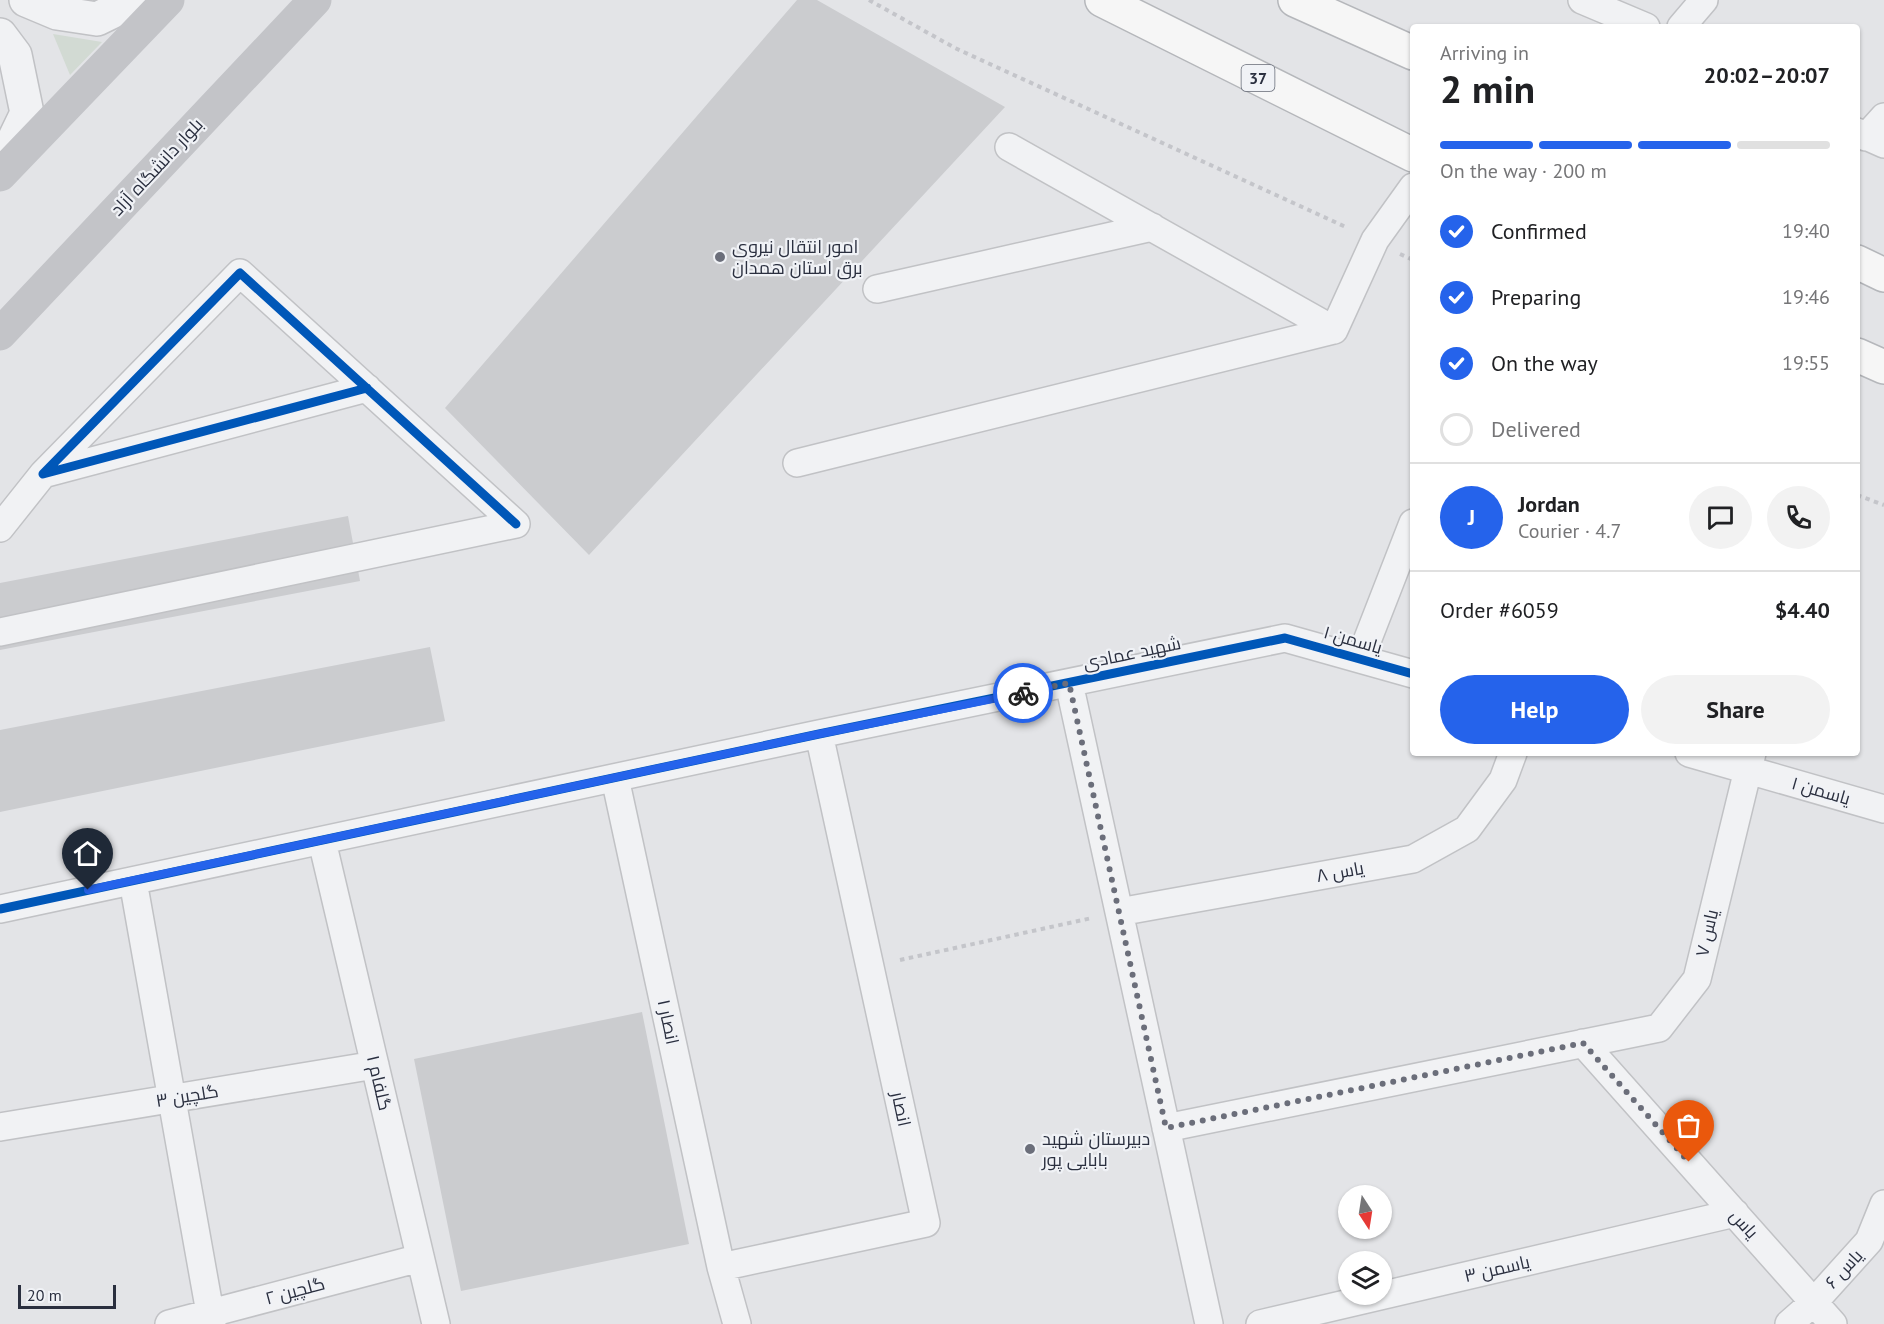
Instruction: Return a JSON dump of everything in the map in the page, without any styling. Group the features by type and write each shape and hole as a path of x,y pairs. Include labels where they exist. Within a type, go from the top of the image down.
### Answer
{"highway":[{"name":"37","path":"1102,0 1410,154"},
{"path":"1296,0 1410,52"},
{"path":"1860,263 1884,275"},
{"path":"1860,353 1884,356"},
{"path":"1860,355 1884,368"}],"main road":[{"path":"0,175 168,0"},
{"name":"بلوار دانشگاه آزاد","path":"0,334 315,0"}],"street":[{"path":"26,0 57,13 97,19 136,0"},
{"path":"1582,0 1639,24"},
{"path":"1684,24 1704,0"},
{"path":"0,36 15,56 27,113 0,169"},
{"path":"1869,138 1884,117"},
{"path":"1010,147 1334,330"},
{"path":"1334,330 1375,240 1410,191"},
{"path":"877,290 1152,227"},
{"path":"0,528 43,474 240,273 516,524 0,632"},
{"path":"798,463 1334,330"},
{"path":"43,474 367,388"},
{"path":"1360,659 1410,532"},
{"name":"یاسمن ۱","path":"1285,638 1410,673"},
{"name":"شهید عمادی","path":"0,909 819,734 1285,638"},
{"path":"1069,683 1209,1324"},
{"name":"انصار","path":"721,1267 926,1223 819,734"},
{"name":"یاس ۸","path":"1119,912 1413,859 1467,829 1503,780 1512,756"},
{"name":"یاسمن ۱","path":"1712,756 1749,761 1884,809"},
{"name":"یاس ۷","path":"1166,1128 1659,1028 1696,979 1749,761"},
{"name":"انصار ۱","path":"615,778 721,1267"},
{"name":"گلفام ۱","path":"322,841 436,1324"},
{"path":"133,881 211,1319"},
{"name":"یاس","path":"1583,1043 1833,1324"},
{"name":"گلچین ۳","path":"0,1127 375,1065"},
{"name":"یاس ۶","path":"1789,1324 1814,1302 1869,1241 1884,1204"},
{"name":"یاسمن ۳","path":"1260,1324 1734,1213"},
{"name":"گلچین ۲","path":"170,1324 211,1319 420,1258"},
{"path":"721,1267 737,1324"}],"path":[{"path":"869,0 955,48 1375,240 1410,258"},
{"path":"1860,496 1884,505"},
{"path":"870,967 1119,912"}],"shaded area":[{"path":"53,34 102,42 70,75"}],"building":[{"name":"امور انتقال نیروی برق استان همدان","path":"797,0 817,0 1005,107 589,555 445,408"},
{"path":"348,516 360,581 0,650 0,583"},
{"path":"430,647 445,721 0,812 0,730"},
{"path":"642,1012 689,1244 461,1291 414,1059"}],"cycle path":[{"path":"367,388 43,474 240,273 516,524"},
{"path":"0,909 819,734 1285,638 1410,673"}],"way so far":[{"path":"1023,693 1069,683 1166,1128 1583,1043 1689,1162"}],"place":[{"name":"امور انتقال نیروی برق استان همدان","path":"720,257"},
{"name":"دبیرستان شهید بابایی پور","path":"1030,1149"}],"route":[{"path":"88,890 819,734 1023,693"}]}
